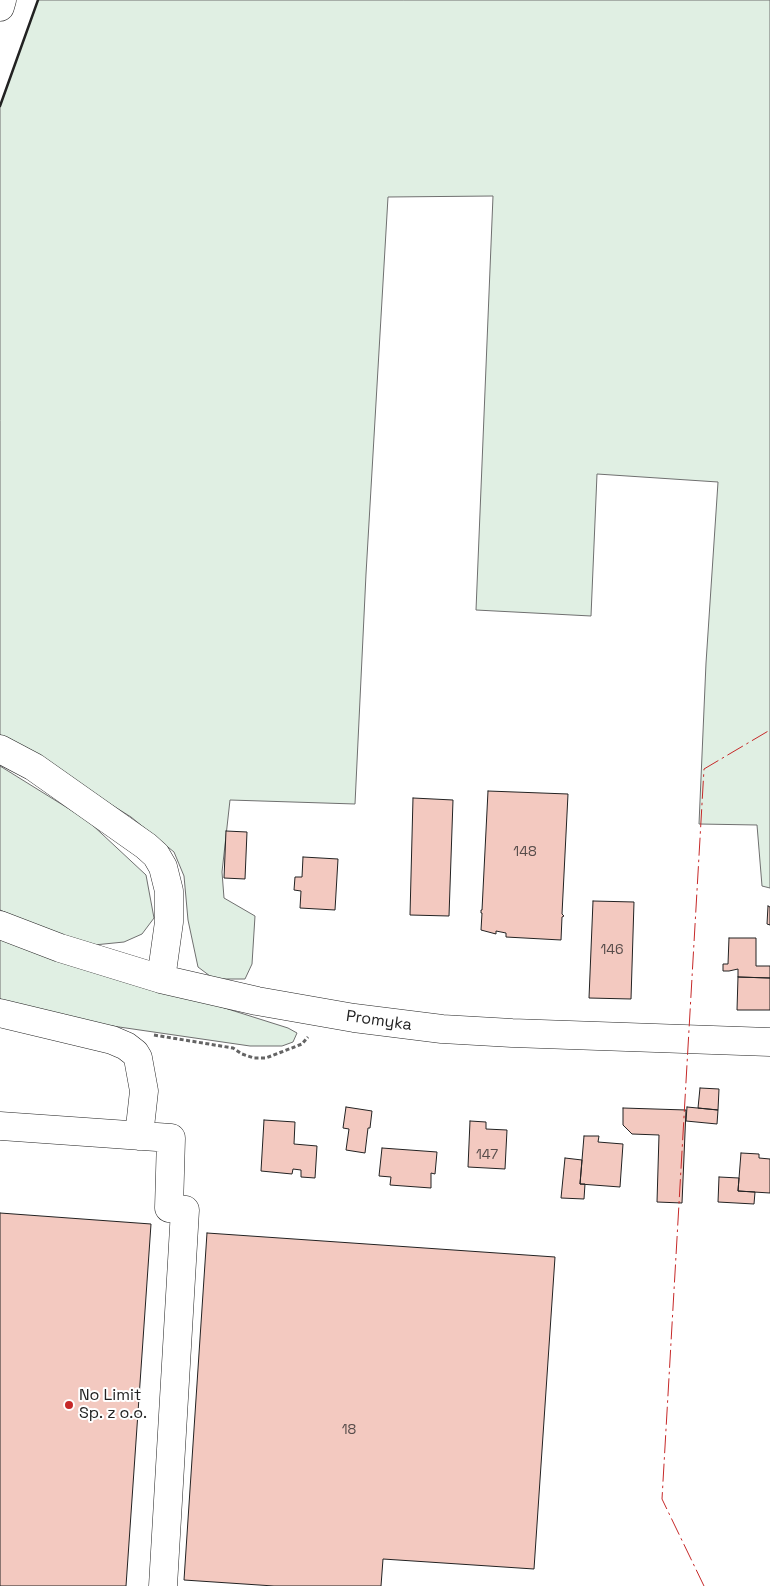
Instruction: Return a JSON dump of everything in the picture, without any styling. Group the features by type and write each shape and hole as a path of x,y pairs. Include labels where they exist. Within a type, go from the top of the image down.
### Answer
{"main road":[{"path":"0,7 2,0"},
{"path":"0,749 34,767 156,855 169,891 169,922 161,978"},
{"name":"Promyka","path":"0,925 60,948 161,978 257,1000 354,1018 442,1029 770,1042"},
{"path":"0,1012 112,1040 135,1053 138,1058 144,1091 139,1136"},
{"path":"0,1126 171,1138 169,1208 185,1210 163,1586"}],"path":[{"path":"146,1034 172,1036 233,1048 242,1054 254,1058 266,1058 302,1044 313,1033"}],"green space":[{"path":"38,0 770,0 770,888 762,886 757,825 699,824 706,663 718,482 597,474 591,616 476,610 493,196 388,197 366,574 355,804 230,800 222,872 224,898 255,916 252,964 245,979 214,979 198,967 188,920 184,876 174,852 131,817 0,735 0,106"},
{"path":"0,766 87,820 146,875 154,918 142,934 124,942 94,945 44,930 0,910"},
{"path":"0,937 288,1028 297,1033 293,1042 282,1046 250,1046 64,1019 0,999"}],"building":[{"path":"488,791 568,794 562,914 564,916 562,917 561,940 506,937 506,933 496,931 496,934 481,930"},
{"path":"413,798 453,800 449,916 410,915"},
{"path":"226,831 247,832 245,879 224,878"},
{"path":"303,857 338,859 335,910 300,908 301,891 294,890 295,877 302,877"},
{"path":"593,901 634,902 631,999 589,998"},
{"path":"768,906 770,907 770,925 767,924"},
{"path":"729,938 756,938 756,966 770,966 770,978 738,977 738,969 723,971 723,964 728,964"},
{"path":"738,977 770,978 770,1010 737,1010"},
{"path":"700,1088 719,1089 718,1110 698,1108"},
{"path":"346,1107 372,1111 365,1153 346,1150 349,1129 343,1128"},
{"path":"687,1107 718,1110 717,1124 686,1121"},
{"path":"623,1108 686,1110 682,1203 657,1202 659,1135 632,1134 623,1125"},
{"path":"264,1120 295,1122 294,1144 317,1146 315,1178 301,1177 301,1170 293,1169 292,1174 261,1171"},
{"path":"470,1121 486,1122 486,1129 507,1130 505,1169 468,1167"},
{"path":"584,1136 599,1136 598,1142 623,1144 620,1187 580,1184"},
{"path":"382,1148 437,1152 435,1174 431,1173 431,1188 390,1185 391,1177 379,1176"},
{"path":"741,1153 759,1154 759,1158 770,1159 770,1193 738,1191"},
{"path":"565,1158 582,1160 580,1184 585,1184 584,1199 561,1198"},
{"path":"719,1177 739,1178 738,1191 755,1192 754,1204 718,1202"},
{"name":"No Limit Sp. z o.o.","path":"0,1213 151,1224 126,1586 0,1586"},
{"path":"207,1233 555,1257 534,1569 383,1559 381,1586 274,1586 184,1580"}],"wall":[{"path":"0,106 38,0"}],"power":[{"path":"704,1586 662,1499 704,769 770,730"}],"place":[{"name":"No Limit Sp. z o.o.","path":"69,1405"}]}
